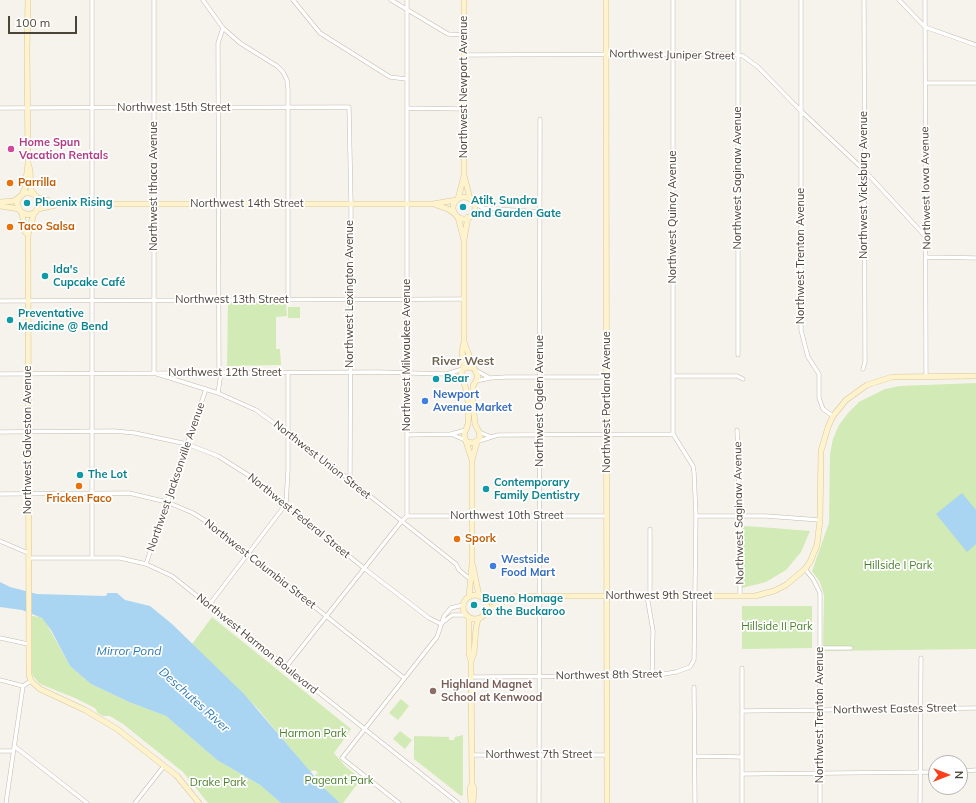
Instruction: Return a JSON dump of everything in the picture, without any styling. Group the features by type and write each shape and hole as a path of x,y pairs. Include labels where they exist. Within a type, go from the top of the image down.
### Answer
{"street":[{"path":"20,211 17,203 26,185 28,163 28,0"},
{"path":"92,0 92,558"},
{"name":"Northwest Ithaca Avenue","path":"154,0 154,373"},
{"path":"203,0 223,28 240,43 277,66 283,72 288,89 288,300"},
{"path":"293,0 320,33 390,77 406,79"},
{"path":"391,0 407,8 448,34 464,35"},
{"name":"Northwest Milwaukee Avenue","path":"406,0 407,516"},
{"name":"Northwest Newport Avenue","path":"457,200 464,175 464,0"},
{"name":"Northwest Portland Avenue","path":"606,0 607,803"},
{"name":"Northwest Quincy Avenue","path":"673,0 673,434"},
{"name":"Northwest Saginaw Avenue","path":"738,0 738,355"},
{"name":"Northwest Trenton Avenue","path":"801,0 801,330 808,356 819,374 819,398 823,409 833,416"},
{"name":"Northwest Vicksburg Avenue","path":"863,369 865,362 864,0"},
{"path":"899,0 925,27 976,45"},
{"name":"Northwest Iowa Avenue","path":"925,0 926,376"},
{"name":"Northwest Jacksonville Avenue","path":"218,393 220,373 218,43 223,28"},
{"name":"Northwest Juniper Street","path":"464,55 738,55 749,60 864,170 926,237"},
{"path":"925,83 976,83"},
{"name":"Northwest 15th Street","path":"0,108 348,108"},
{"name":"Northwest Lexington Avenue","path":"348,108 351,204 350,482"},
{"path":"407,108 464,108"},
{"name":"Northwest Ogden Avenue","path":"539,803 540,119"},
{"path":"0,206 20,211 28,215 36,211 36,196 31,190 30,170 28,163"},
{"name":"Northwest Newport Avenue","path":"464,175 472,201"},
{"path":"0,202 14,201 28,193 36,196"},
{"name":"Northwest 14th Street","path":"36,196 61,204"},
{"path":"464,240 457,216 453,209 457,200 464,197 484,208 506,211 539,212"},
{"name":"Northwest 14th Street","path":"36,211 61,204 433,204 457,200"},
{"path":"399,803 342,758 437,637 447,611 463,605 469,597 472,564 472,460 464,435 467,429 469,404 461,374 463,369 462,351 464,342 464,240 470,217 474,210 472,201"},
{"name":"Northwest 14th Street","path":"433,204 448,209 457,216"},
{"name":"Northwest Galveston Avenue","path":"20,211 25,232 28,235"},
{"name":"Northwest Galveston Avenue","path":"31,681 28,672 28,235 36,211"},
{"path":"457,216 470,217 506,211"},
{"path":"926,258 976,258"},
{"name":"Northwest 13th Street","path":"0,301 464,299"},
{"path":"464,342 478,377 475,382 474,404 478,430 478,442 472,460"},
{"path":"463,369 468,367 490,378"},
{"name":"Northwest 12th Street","path":"0,374 350,372 451,373 463,369"},
{"name":"Northwest Union Street","path":"154,373 218,393 256,410 288,432 456,564 459,570 470,579"},
{"path":"209,605 286,504 288,373"},
{"path":"451,373 463,382"},
{"path":"673,376 736,376 743,379"},
{"path":"805,569 810,562 817,545 820,520 822,451 828,427 833,416 846,400 867,385 892,377 976,376"},
{"path":"475,382 490,378 607,377"},
{"name":"Northwest Jacksonville Avenue","path":"146,564 206,389"},
{"path":"407,435 451,434 467,429"},
{"path":"478,430 491,437"},
{"name":"Northwest Saginaw Avenue","path":"737,430 740,516 740,596"},
{"name":"Northwest Federal Street","path":"0,432 92,431 135,433 187,444 218,456 256,480 364,569 429,618 441,624"},
{"path":"451,434 472,444 491,437 673,434 693,466 696,516 694,596"},
{"name":"Northwest Columbia Street","path":"0,494 129,493 167,502 193,513 209,522 404,678"},
{"path":"286,667 407,516"},
{"name":"Northwest 10th Street","path":"407,516 607,516"},
{"path":"696,516 740,516 820,520"},
{"path":"650,529 649,596 653,631 652,676"},
{"name":"Northwest Harmon Boulevard","path":"0,540 28,556 120,558 146,564 172,576 458,803"},
{"path":"472,564 479,596 484,600 486,610 485,614 478,619 472,661 472,784 470,789 472,803"},
{"name":"Northwest Trenton Avenue","path":"805,569 814,579 820,593 820,803"},
{"name":"Northwest 9th Street","path":"484,600 505,599 519,596 755,596 774,591 786,585 805,569"},
{"path":"469,597 479,596"},
{"name":"Northwest 8th Street","path":"472,676 652,676 683,670 690,667 694,660 694,596"},
{"name":"Northwest 9th Street","path":"486,610 502,603 505,599"},
{"path":"463,605 467,617 469,654 472,661"},
{"path":"441,624 452,615 478,619"},
{"path":"0,638 28,644"},
{"path":"820,648 851,648"},
{"path":"920,803 921,658"},
{"path":"742,668 742,803"},
{"path":"0,680 23,686 31,681 40,689 101,719 164,766 188,787 199,803"},
{"path":"6,803 23,686"},
{"path":"694,687 695,803"},
{"name":"Northwest Eastes Street","path":"742,711 976,708"},
{"path":"14,746 87,803"},
{"path":"0,751 14,751"},
{"name":"Northwest 7th Street","path":"472,755 606,755"},
{"path":"695,756 741,757"},
{"path":"135,803 164,766"},
{"path":"742,774 928,772"}],"green space":[{"path":"228,302 286,304 287,316 276,317 276,349 280,349 281,365 227,366"},
{"path":"288,307 300,307 300,318 288,318"},
{"name":"Hillside I Park","path":"976,383 976,649 823,651 824,595 820,582 812,571 829,523 830,454 833,439 839,425 859,402 885,389 900,386"},
{"name":"Hillside II Park","path":"742,526 810,531 801,552 786,570 766,582 742,588"},
{"name":"Hillside II Park","path":"742,606 812,606 812,648 742,649"},
{"name":"Drake Park","path":"32,616 40,617 45,621 70,666 91,684 129,702 166,716 217,760 260,785 281,803 208,803 183,772 123,724 110,716 103,716 98,713 95,708 75,698 40,684 33,676 31,669"},
{"name":"Harmon Park","path":"212,617 351,729 334,753 345,766 361,779 343,803 340,803 313,778 318,772 314,770 310,772 258,709 192,644"},
{"path":"401,699 409,706 398,720 389,713"},
{"path":"400,731 412,740 405,749 393,739"},
{"path":"463,735 463,795 461,796 414,759 414,736 449,737 449,740 454,740 455,737"}],"water":[{"path":"962,493 976,510 976,544 967,552 936,514"},
{"name":"Mirror Pond","path":"0,582 10,587 37,594 105,596 107,593 117,593 125,600 150,606 172,624 244,694 315,777 313,778 340,803 281,803 260,785 217,760 166,716 129,702 91,684 70,666 51,630 42,618 22,610 0,607"}],"place":[{"name":"Home Spun Vacation Rentals","path":"11,149"},
{"name":"Parrilla","path":"10,183"},
{"name":"Phoenix Rising","path":"27,203"},
{"name":"Atilt, Sundra and Garden Gate","path":"463,207"},
{"name":"Taco Salsa","path":"10,227"},
{"name":"Ida's Cupcake Café","path":"45,276"},
{"name":"Preventative Medicine @ Bend","path":"10,320"},
{"name":"Bear","path":"436,379"},
{"name":"Newport Avenue Market","path":"425,401"},
{"name":"The Lot","path":"80,475"},
{"name":"Fricken Faco","path":"79,486"},
{"name":"Contemporary Family Dentistry","path":"486,489"},
{"name":"Spork","path":"457,539"},
{"name":"Westside Food Mart","path":"493,566"},
{"name":"Bueno Homage to the Buckaroo","path":"474,605"},
{"name":"Highland Magnet School at Kenwood","path":"433,691"}],"district":[{"name":"River West","path":"463,361"}],"water label":[{"name":"Deschutes River","path":"194,700"}],"park label":[{"name":"Pageant Park","path":"339,781"}]}
